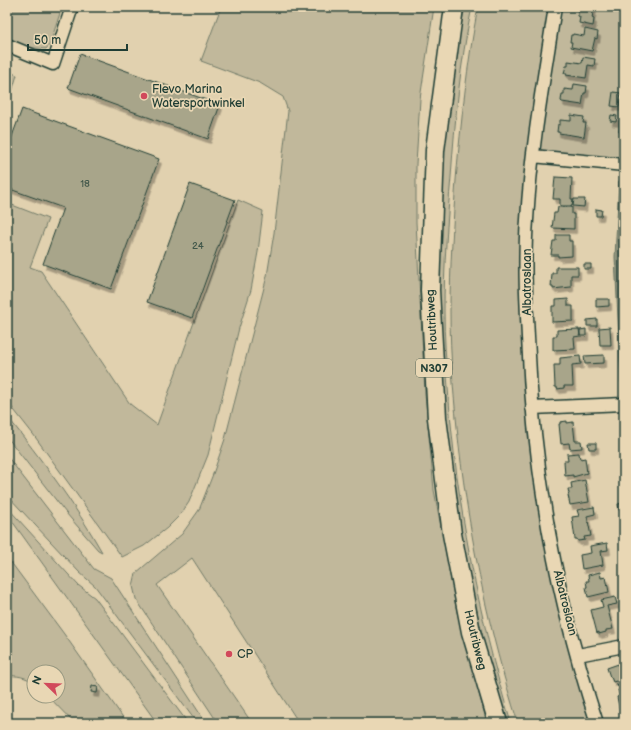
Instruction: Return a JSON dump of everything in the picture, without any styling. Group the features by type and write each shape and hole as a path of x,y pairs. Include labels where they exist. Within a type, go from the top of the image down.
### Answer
{"main road":[{"name":"Houtribweg","path":"454,7 435,150 430,290 436,411 452,534 468,617 498,723"}],"street":[{"path":"7,45 53,64 72,7"},
{"name":"Albatroslaan","path":"555,7 539,102 526,221 526,290 532,408 540,479 549,537 562,598 597,723"},
{"path":"533,156 624,165"},
{"path":"532,408 624,404"},
{"path":"578,655 624,646"}],"shaded area":[{"path":"7,7 62,7 50,44 46,49 31,47 7,39"},
{"path":"221,7 434,7 420,99 416,164 416,222 425,394 434,490 457,612 487,723 299,723 192,558 157,585 252,723 218,723 136,599 133,586 136,573 182,534 199,510 213,474 225,439 267,276 274,233 288,111 283,97 260,83 201,61"},
{"path":"465,7 472,7 464,49 454,134 445,260 444,330 452,431 470,557 488,641 511,723 506,723 489,664 466,564 458,521 445,429 438,282 440,224 443,166 450,92 455,54"},
{"path":"478,7 550,7 542,48 530,135 528,408 595,723 518,723 489,620 469,516 459,446 454,395 450,328 450,295 456,180 460,137"},
{"path":"559,7 624,7 624,160 538,151"},
{"path":"7,71 17,75 7,108"},
{"path":"619,181 624,182 624,382 621,382 615,257"},
{"path":"238,200 263,211 258,252 251,290 239,328 208,455 189,502 181,514 167,528 144,546 122,557 33,434 7,401 7,203 48,219 30,267 41,271 130,404 157,425"},
{"path":"7,416 57,482 92,534 102,552 98,550 66,513 7,437"},
{"path":"7,456 94,569 111,578 206,723 197,723 95,586 79,572 7,495"},
{"path":"7,507 78,585 95,598 188,723 157,723 7,514"},
{"path":"7,557 127,723 74,723 56,704 66,704 66,664 26,664 26,678 7,676"}],"building":[{"path":"578,7 594,7 592,18 594,19 593,26 579,23 580,17 578,16"},
{"path":"585,29 598,32 592,51 571,47 571,35 584,36"},
{"path":"80,54 220,105 208,139 68,88"},
{"path":"583,57 595,59 594,66 588,65 586,78 566,75 567,73 564,73 566,66 568,66 568,61 582,63"},
{"path":"574,84 587,86 582,105 561,101 562,94 564,94 564,89 573,90"},
{"path":"613,92 621,93 619,107 611,106"},
{"path":"22,109 159,159 111,289 43,264 63,208 7,188 7,150"},
{"path":"571,115 584,117 583,123 586,123 584,137 557,132 558,124 560,125 560,120 571,121"},
{"path":"611,115 617,116 616,122 610,121"},
{"path":"620,120 624,120 624,133 619,132"},
{"path":"555,177 572,178 572,206 560,206 560,199 553,199"},
{"path":"190,184 235,200 192,318 147,302"},
{"path":"574,199 585,199 584,207 573,206"},
{"path":"558,207 572,207 572,214 574,214 574,229 552,228 554,213 557,213"},
{"path":"596,209 602,210 601,216 596,216"},
{"path":"556,235 569,235 569,241 572,241 572,256 558,257 558,255 551,255 553,241 556,241"},
{"path":"584,264 591,264 591,269 584,269"},
{"path":"556,267 578,267 578,275 571,275 571,287 553,289 553,287 551,287 552,273 556,273"},
{"path":"568,299 568,306 573,306 573,321 552,322 552,306 556,306 556,300"},
{"path":"596,299 609,299 609,306 596,307"},
{"path":"597,319 597,326 587,326 587,320"},
{"path":"610,327 611,345 600,345 599,328"},
{"path":"579,329 580,336 574,337 575,349 553,350 553,336 557,336 557,330"},
{"path":"586,329 586,336 580,336 580,330"},
{"path":"604,355 604,363 585,364 584,356"},
{"path":"580,356 581,364 572,365 573,386 564,386 564,388 557,389 557,387 555,387 554,365 560,365 560,358"},
{"path":"567,421 567,423 573,422 575,441 581,441 582,448 570,449 569,443 561,444 559,424 560,422"},
{"path":"588,443 596,443 596,449 589,449"},
{"path":"579,453 580,459 585,458 587,473 573,477 573,475 565,476 564,461 568,461 567,454"},
{"path":"585,480 589,502 570,505 568,489 572,489 571,483"},
{"path":"624,503 624,509 619,510 618,504"},
{"path":"594,507 595,514 587,516 591,536 584,537 585,540 578,541 575,539 572,517 579,516 577,510"},
{"path":"607,543 608,550 601,551 603,565 582,569 580,555 591,553 590,546"},
{"path":"600,572 601,578 606,577 609,592 588,597 586,581 589,581 588,575"},
{"path":"615,597 617,604 607,606 613,629 606,630 606,632 599,634 599,632 597,633 591,610 603,607 601,600"},
{"path":"624,662 624,685 618,687 616,681 613,682 610,677 607,668"},
{"path":"92,686 98,687 97,693 91,692"},
{"path":"624,688 624,710 620,711 617,697 620,696 618,690"}],"place":[{"name":"Flevo Marina Watersportwinkel","path":"144,96"},
{"name":"CP","path":"229,654"}]}
